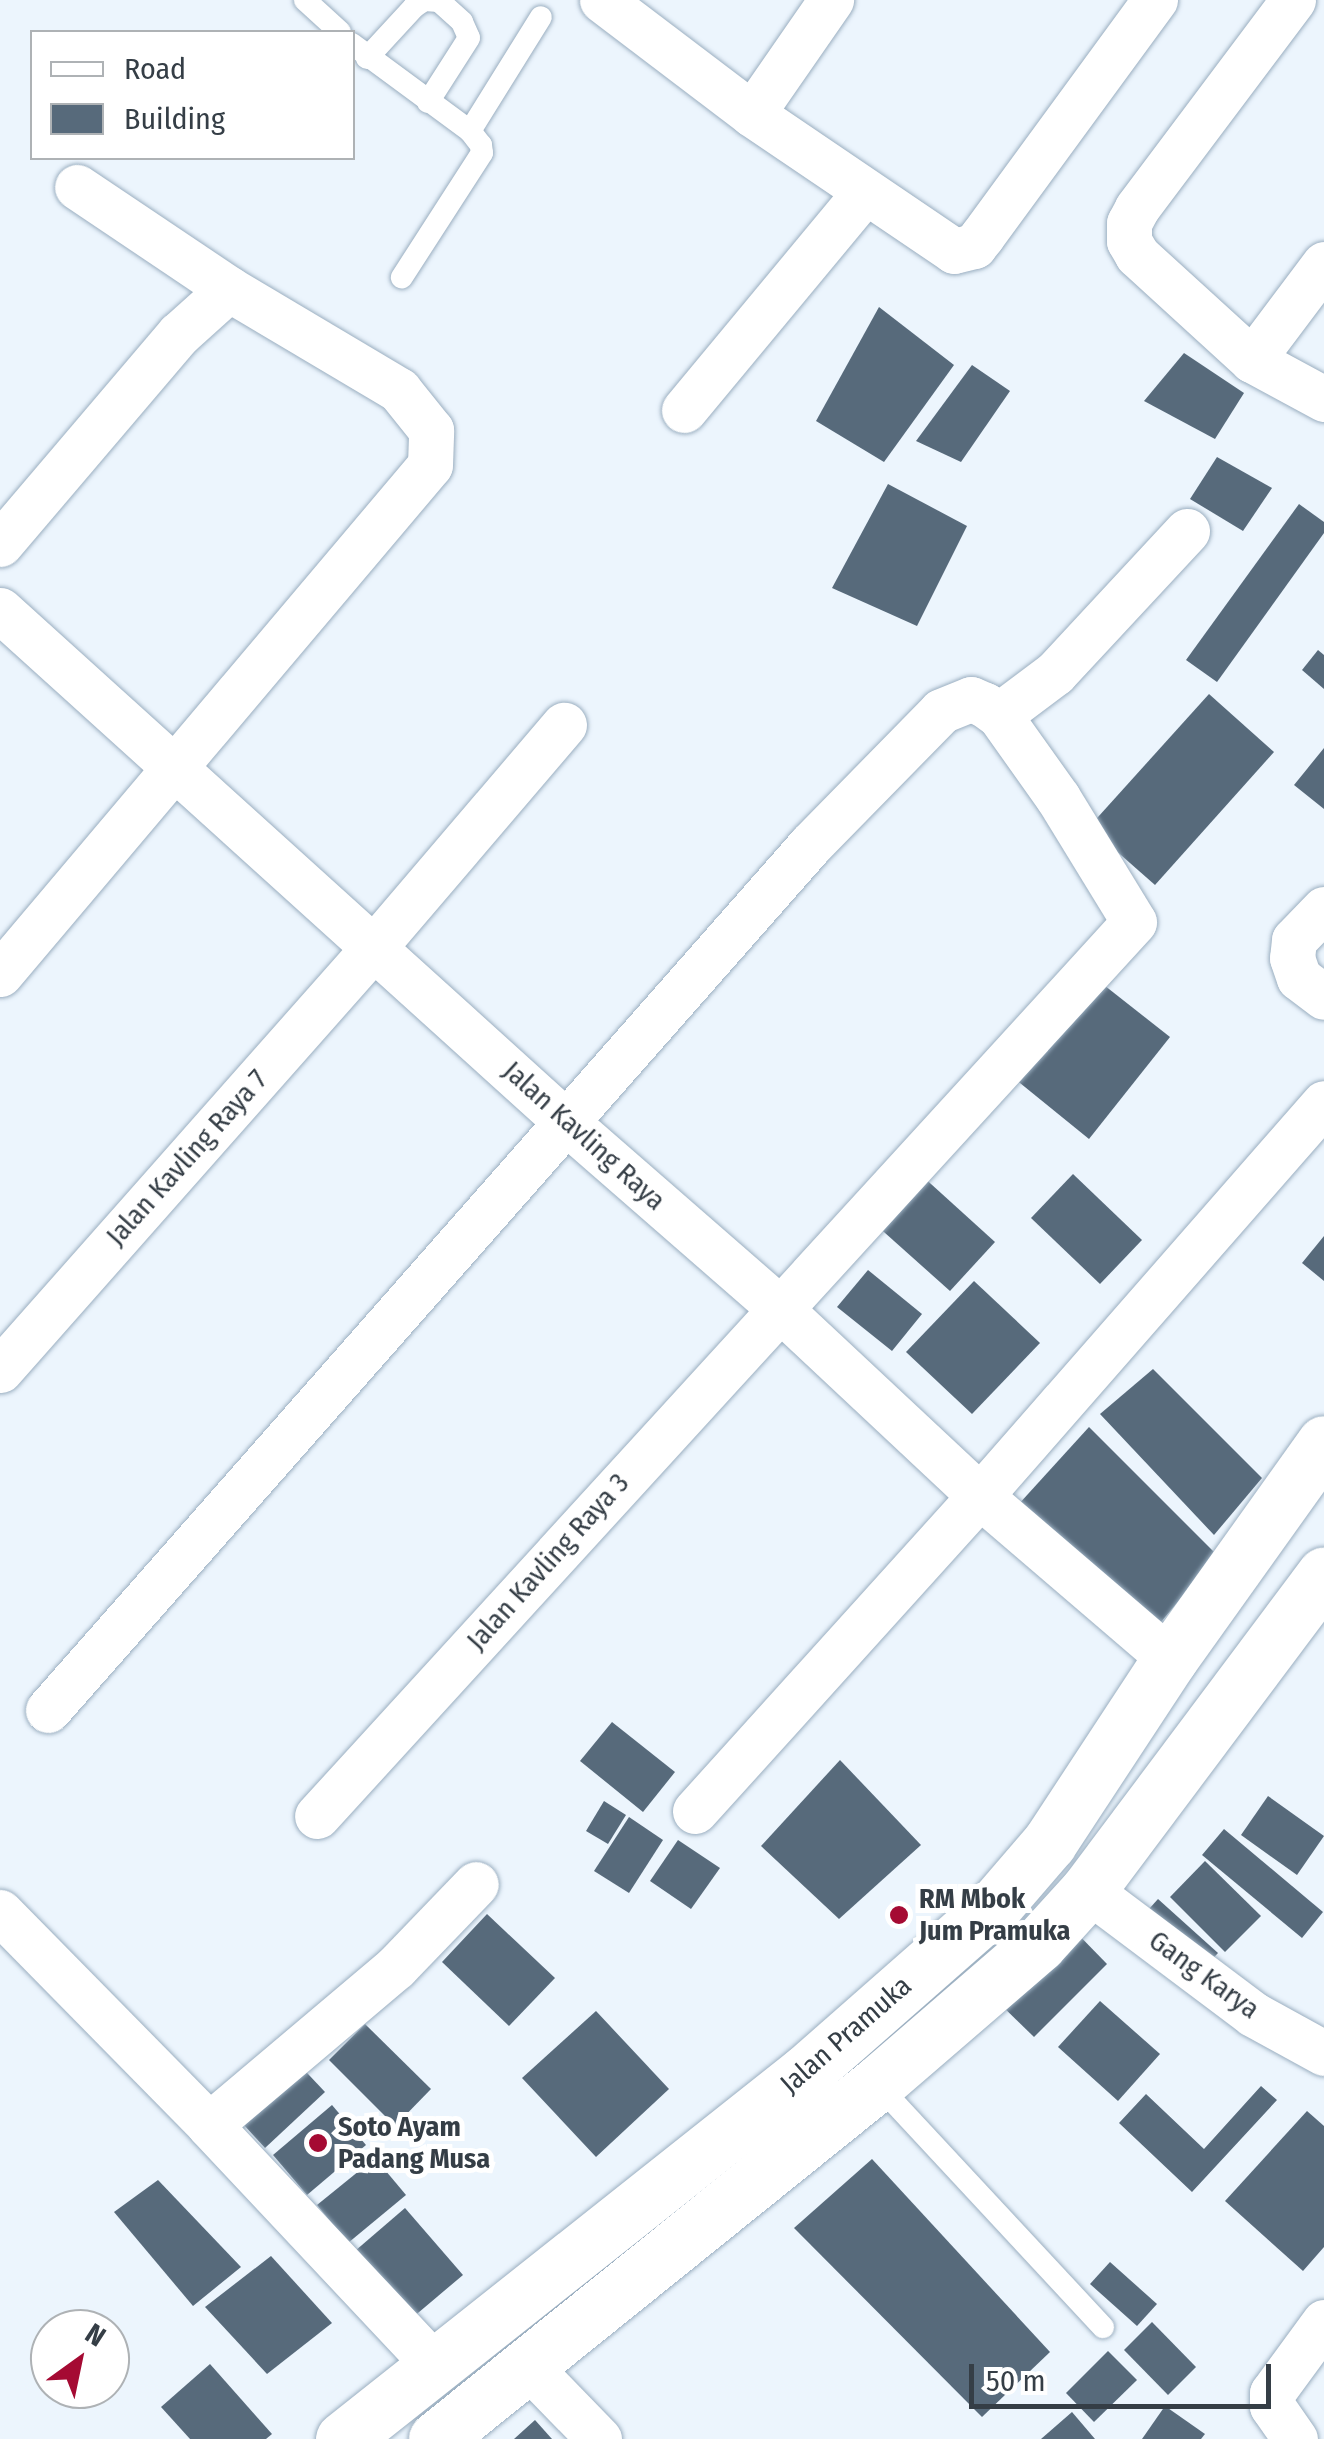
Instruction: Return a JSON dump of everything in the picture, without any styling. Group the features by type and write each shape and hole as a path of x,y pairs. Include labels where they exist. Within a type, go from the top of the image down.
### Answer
{"main road":[{"name":"Jalan Pramuka","path":"346,2438 594,2236 806,2072 993,1908 1050,1842 1130,1726 1170,1659 1324,1443"},
{"name":"Jalan Pramuka","path":"436,2439 878,2084 1039,1944 1088,1890 1324,1574"},
{"path":"1130,1726 1187,1756"},
{"path":"594,2236 630,2282"}],"street":[{"path":"602,0 752,114 954,251 974,246 1155,0"},
{"path":"752,114 831,0"},
{"path":"1293,0 1129,223 1128,240 1137,255 1252,360 1324,399"},
{"path":"0,974 430,465 431,430 399,390 229,290 77,187"},
{"path":"684,410 864,193"},
{"path":"1252,360 1320,276"},
{"path":"0,544 179,334 229,290"},
{"path":"48,1710 810,845 924,726 941,711 970,699 999,716 1055,673 1187,530"},
{"name":"Jalan Kavling Raya","path":"0,610 175,771 376,946 566,1122 779,1308 980,1496 1170,1659"},
{"name":"Jalan Kavling Raya 3","path":"317,1816 1134,922 1077,827 999,716"},
{"name":"Jalan Kavling Raya 7","path":"0,1370 376,946 564,725"},
{"path":"1324,909 1294,940 1292,958 1299,978 1324,996"},
{"path":"695,1811 980,1496 1324,1103"},
{"path":"209,2125 396,1967 476,1884"},
{"name":"Gang Karya","path":"1088,1890 1253,2014 1324,2053"},
{"path":"0,1912 209,2125 435,2366"},
{"path":"1295,2439 1272,2406 1272,2392 1324,2322"},
{"path":"528,2366 599,2439"}],"lane":[{"path":"305,0 338,30"},
{"path":"402,276 482,153 470,131 428,102 360,51 424,0 439,1 462,22 469,38 428,102"},
{"path":"470,131 541,18"},
{"path":"878,2084 1102,2327"}],"building":[{"path":"879,307 954,365 884,462 816,421"},
{"path":"1184,353 1244,393 1215,439 1144,401"},
{"path":"972,365 1010,391 961,462 916,441"},
{"path":"1217,457 1272,488 1243,531 1190,499"},
{"path":"888,484 967,526 917,626 832,588"},
{"path":"1299,504 1324,522 1324,533 1217,682 1186,660"},
{"path":"1318,650 1324,655 1324,689 1302,670"},
{"path":"1209,694 1274,752 1155,885 1089,827"},
{"path":"1324,748 1324,809 1294,785"},
{"path":"1095,978 1170,1037 1089,1139 1015,1079"},
{"path":"920,1174 995,1242 950,1291 875,1224"},
{"path":"1073,1174 1142,1240 1100,1284 1031,1218"},
{"path":"1324,1236 1324,1281 1302,1263"},
{"path":"868,1270 922,1314 892,1351 837,1307"},
{"path":"974,1281 1040,1343 972,1414 906,1352"},
{"path":"1153,1369 1262,1478 1214,1535 1100,1414"},
{"path":"1089,1427 1217,1555 1156,1628 1018,1505"},
{"path":"612,1722 675,1772 643,1812 580,1761"},
{"path":"840,1760 921,1845 839,1919 761,1846"},
{"path":"1268,1796 1324,1836 1297,1875 1241,1835"},
{"path":"604,1801 626,1815 608,1844 586,1831"},
{"path":"629,1817 663,1840 629,1893 594,1871"},
{"path":"1224,1829 1323,1912 1302,1938 1202,1855"},
{"path":"678,1840 720,1868 691,1909 650,1881"},
{"path":"1205,1861 1261,1916 1225,1952 1170,1897"},
{"path":"1158,1899 1218,1953 1200,1972 1140,1919"},
{"path":"487,1914 555,1978 509,2026 442,1962"},
{"path":"1067,1923 1107,1964 1034,2037 993,1997"},
{"path":"1100,2001 1160,2054 1118,2101 1058,2047"},
{"path":"596,2011 669,2089 596,2157 522,2078"},
{"path":"365,2024 431,2089 395,2126 329,2060"},
{"path":"293,2058 325,2092 265,2148 233,2113"},
{"path":"1261,2086 1277,2100 1192,2192 1119,2123 1146,2094 1204,2149"},
{"path":"332,2105 366,2145 307,2195 273,2155"},
{"path":"1307,2111 1324,2126 1324,2247 1303,2271 1225,2201"},
{"path":"375,2158 406,2195 348,2243 317,2205"},
{"path":"872,2159 1050,2352 982,2417 794,2228"},
{"path":"158,2180 241,2267 193,2306 114,2212"},
{"path":"405,2208 463,2275 412,2318 355,2251"},
{"path":"271,2256 332,2323 267,2374 205,2307"},
{"path":"1110,2262 1157,2304 1137,2326 1090,2284"},
{"path":"1152,2322 1196,2367 1168,2395 1124,2350"},
{"path":"1108,2351 1137,2380 1094,2422 1066,2393"},
{"path":"210,2364 272,2434 266,2439 190,2439 161,2407"},
{"path":"1165,2406 1205,2434 1201,2439 1142,2439"},
{"path":"1072,2412 1095,2439 1041,2439"},
{"path":"535,2420 552,2439 514,2439"}],"place":[{"name":"RM Mbok Jum Pramuka","path":"899,1915"},
{"name":"Soto Ayam Padang Musa","path":"318,2143"}]}
